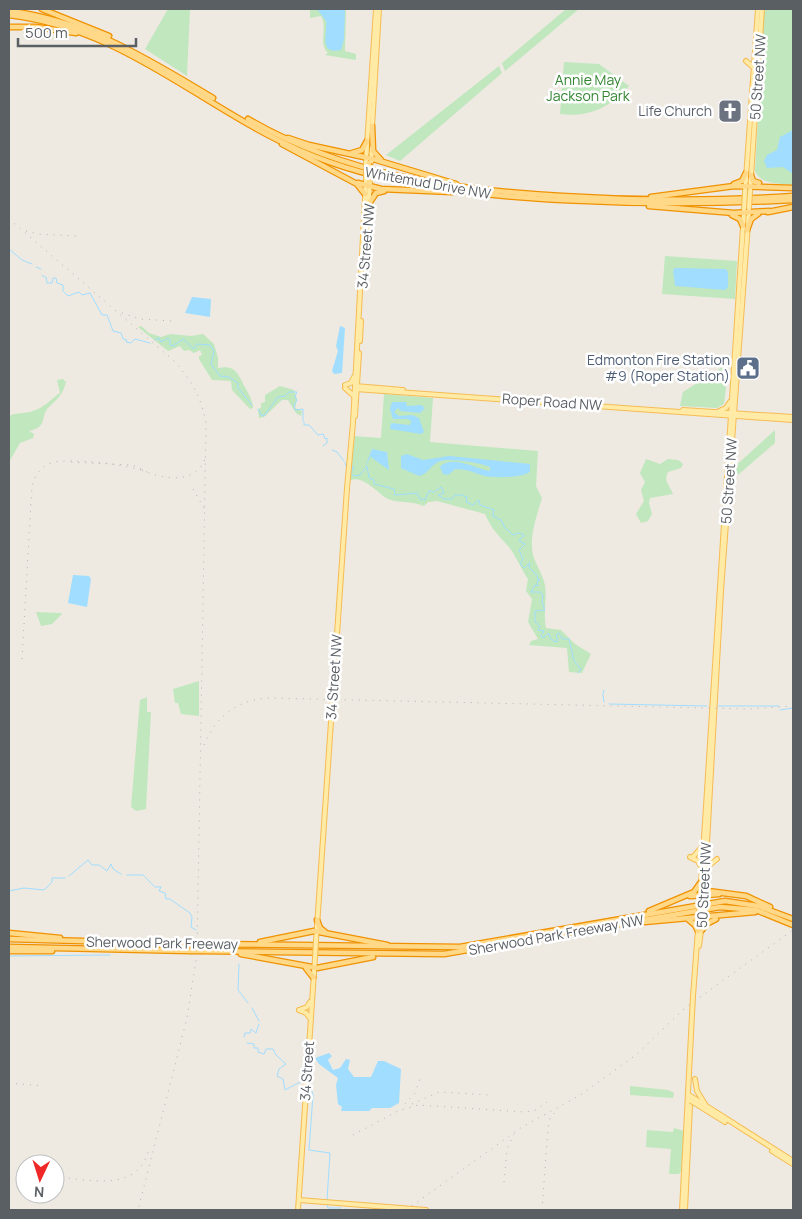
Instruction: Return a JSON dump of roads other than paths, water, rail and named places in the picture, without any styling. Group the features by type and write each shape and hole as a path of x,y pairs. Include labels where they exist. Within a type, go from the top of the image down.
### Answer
{"highway":[{"path":"42,9 97,30 131,50"},
{"name":"Whitemud Drive NW","path":"9,13 70,24 131,50 260,128 299,146 358,167 400,178 492,191 639,201"},
{"name":"Whitemud Drive NW","path":"9,13 49,22 109,42 298,149 350,169 400,181 464,191 540,198 639,201 793,198"},
{"path":"9,27 61,30 109,42"},
{"path":"372,126 373,148 376,156 400,168"},
{"path":"260,128 309,146 400,168 432,178 492,191"},
{"path":"260,128 294,151 360,186 365,194"},
{"path":"338,152 359,152 367,140"},
{"path":"368,183 369,161"},
{"path":"639,201 720,187 742,181 749,174 753,181 770,186"},
{"path":"352,181 394,190"},
{"path":"720,187 748,185 793,188"},
{"path":"370,202 376,193 394,190 464,191"},
{"path":"639,201 646,205 726,213 769,211 793,207"},
{"path":"747,230 752,217 769,211"},
{"path":"726,213 738,217 743,226"},
{"path":"632,917 681,898 703,884 708,891 735,894 756,900 793,919"},
{"path":"681,898 735,894"},
{"name":"Sherwood Park Freeway NW","path":"316,943 418,948 468,946 725,901 758,906 793,919"},
{"name":"Sherwood Park Freeway NW","path":"315,955 391,955 461,952 696,909 727,906 756,910 793,925"},
{"path":"618,924 752,912 788,922"},
{"path":"684,919 692,921 700,930 711,921 724,916"},
{"path":"317,920 320,929 326,932"},
{"path":"241,944 316,931 377,944 418,948"},
{"path":"9,933 98,942"},
{"name":"Sherwood Park Freeway","path":"9,939 192,944 316,943"},
{"name":"Sherwood Park Freeway","path":"9,946 315,955"},
{"path":"9,951 133,950"},
{"path":"209,951 258,956 314,968 391,955"},
{"path":"302,966 310,970 313,977"}],"main road":[{"path":"369,161 372,126 372,64 377,9"},
{"path":"369,161 367,140 377,9"},
{"name":"50 Street NW","path":"749,174 749,136 758,9"},
{"name":"50 Street NW","path":"733,399 742,288 742,235 753,144 762,9"},
{"path":"746,61 752,64 754,70"},
{"path":"749,136 752,137 753,144"},
{"name":"34 Street NW","path":"357,377 365,194 368,183"},
{"name":"34 Street NW","path":"316,931 346,488 356,406 370,202 368,183"},
{"name":"50 Street NW","path":"704,870 703,843 743,259 747,230 746,211"},
{"path":"354,396 345,386 357,377 363,384 375,387"},
{"name":"34 Street NW","path":"353,423 356,387"},
{"name":"Roper Road NW","path":"356,387 422,392"},
{"name":"Roper Road NW","path":"356,387 681,412 793,418"},
{"path":"356,406 360,392 366,389"},
{"path":"733,399 738,410 746,416 736,422 731,430 726,421 716,414 726,408 733,399"},
{"name":"50 Street NW","path":"684,1210 693,996 706,849 731,430"},
{"path":"703,843 699,853 692,857 698,861 704,870 709,863 716,859 709,855 706,849"},
{"name":"34 Street","path":"298,1210 316,931"},
{"path":"310,1020 308,1014 298,1010 307,1007 312,998"},
{"path":"695,1079 698,1092 706,1105"},
{"path":"688,1099 706,1105 723,1118 793,1162"},
{"path":"688,1099 793,1162"},
{"name":"50 Street NW","path":"684,1210 691,1113 688,1099"},
{"path":"691,1113 694,1106 700,1107"},
{"path":"299,1200 426,1210"}],"water":[{"path":"317,9 345,9 344,39 341,50 334,51 327,46 326,21"},
{"path":"793,130 793,174 783,167 767,168 764,161 767,155 777,150 780,137"},
{"path":"675,268 726,269 728,272 728,287 725,290 675,286 673,270"},
{"path":"192,297 211,299 210,317 185,313"},
{"path":"340,326 345,328 342,373 334,374 332,371 338,351 336,346"},
{"path":"392,402 406,402 407,406 421,405 425,408 420,413 401,411 398,408 394,412 399,416 412,415 419,418 424,432 421,434 390,429 391,423 409,425 412,422 408,419 393,419 390,409"},
{"path":"372,449 387,452 389,470 371,456 365,467"},
{"path":"407,454 423,460 449,456 530,464 530,471 523,475 502,477 485,476 460,469 455,469 448,475 443,474 440,467 450,462 464,463 490,471 490,467 485,465 449,460 438,462 425,474 419,476 401,468 401,456"},
{"path":"73,575 89,576 91,579 87,607 68,603"},
{"path":"329,1053 332,1056 328,1060 333,1070 340,1068 346,1059 350,1060 348,1069 354,1077 371,1077 378,1061 384,1061 401,1069 399,1103 390,1108 372,1108 369,1111 341,1111 342,1107 338,1104 336,1085 338,1078 319,1064 315,1058"}],"waterway":[{"path":"9,249 22,260 32,264"},
{"path":"36,267 41,269"},
{"path":"42,275 46,277 47,283 52,283 53,278 56,278 57,283 63,285 63,291 68,296 79,292 82,295 90,293 102,315 107,315 113,331 121,333 123,339 127,340 126,342 131,343 135,339 150,343"},
{"path":"155,340 159,338 161,342 168,338 170,345 173,346 183,339 194,349 197,344 210,345 214,351 211,364 220,376 229,377 238,383 238,388 252,405"},
{"path":"258,409 261,415 264,416 278,397 285,396 289,392 297,392 295,396 297,401 294,404 295,410 303,409 303,421"},
{"path":"304,422 304,425 309,425 318,435 323,434 325,439 327,438 327,443 323,446"},
{"path":"332,450 337,452 344,461"},
{"path":"350,466 354,467 351,473 354,476 360,475 367,466 369,478 374,480 374,484 394,489 395,495 417,493 420,499 425,500 429,491 434,492 441,487 444,493 438,495 444,499 452,499 455,495 461,495 467,497 466,502 473,505 479,500 480,505 494,510 493,516 501,520 505,528 513,535 519,533 524,535 519,541 525,544 519,550 523,559 520,564 524,568 530,563 529,567 538,577 537,579 540,580 537,582 538,586 535,585 531,592 540,592 543,595 542,603 545,610 535,611 535,622 540,626 538,630 544,631 541,636 543,638 549,633 550,638 555,642 558,641 556,635 559,633 562,639 569,639 574,661 581,669 578,673"},
{"path":"603,694 604,690"},
{"path":"603,695 604,702"},
{"path":"609,704 707,706"},
{"path":"717,706 779,706"},
{"path":"780,710 793,708"},
{"path":"69,876 88,860 92,865 99,865 107,871 111,864 113,869 121,874"},
{"path":"127,875 143,875 155,887 161,887 159,891 165,893 166,899 170,899 190,913 192,917 191,927 196,930"},
{"path":"9,891 24,888 44,890 52,882 52,878 65,878"},
{"path":"9,956 110,955"},
{"path":"239,964 238,990 248,1003"},
{"path":"252,1008 259,1021"},
{"path":"244,1037 245,1033 250,1033 251,1029 256,1033 259,1024"},
{"path":"247,1043 254,1044 254,1048 258,1048 258,1052 264,1054 266,1049 273,1049 276,1055 286,1064 279,1069 277,1076 283,1079 285,1090 304,1080"},
{"path":"310,1085 313,1095 309,1150 330,1153 327,1200"},
{"path":"327,1204 328,1208 341,1208"},
{"path":"345,1209 349,1210"}],"railway":[{"path":"9,219 173,360 195,389 202,406 206,424 197,954 187,1018 138,1210"},
{"path":"26,231 38,234 76,236"},
{"path":"122,313 140,319 171,321"},
{"path":"142,470 169,478 179,478 196,472 206,456"},
{"path":"22,659 32,486 38,472 51,463 59,461 114,464 139,469 147,472 133,465 68,462"},
{"path":"193,489 205,510"},
{"path":"204,745 215,726 228,712 246,703 267,698 749,709 793,706"},
{"path":"406,1210 522,1127 582,1094 637,1054 685,1008 793,930"},
{"path":"405,1104 415,1093 420,1079"},
{"path":"9,1083 44,1086"},
{"path":"412,1104 439,1092 489,1095"},
{"path":"353,1135 398,1111 418,1105 525,1112 536,1110 547,1102"},
{"path":"542,1210 548,1128 550,1118 558,1109"},
{"path":"504,1182 507,1149 514,1134"},
{"path":"65,1178 96,1181 122,1178 133,1173 142,1165 148,1152"},
{"path":"9,1174 15,1174"}],"place":[{"name":"Life Church","path":"730,111"},
{"name":"Edmonton Fire Station #9 (Roper Station)","path":"748,368"}],"park label":[{"name":"Annie May Jackson Park","path":"588,88"}]}
